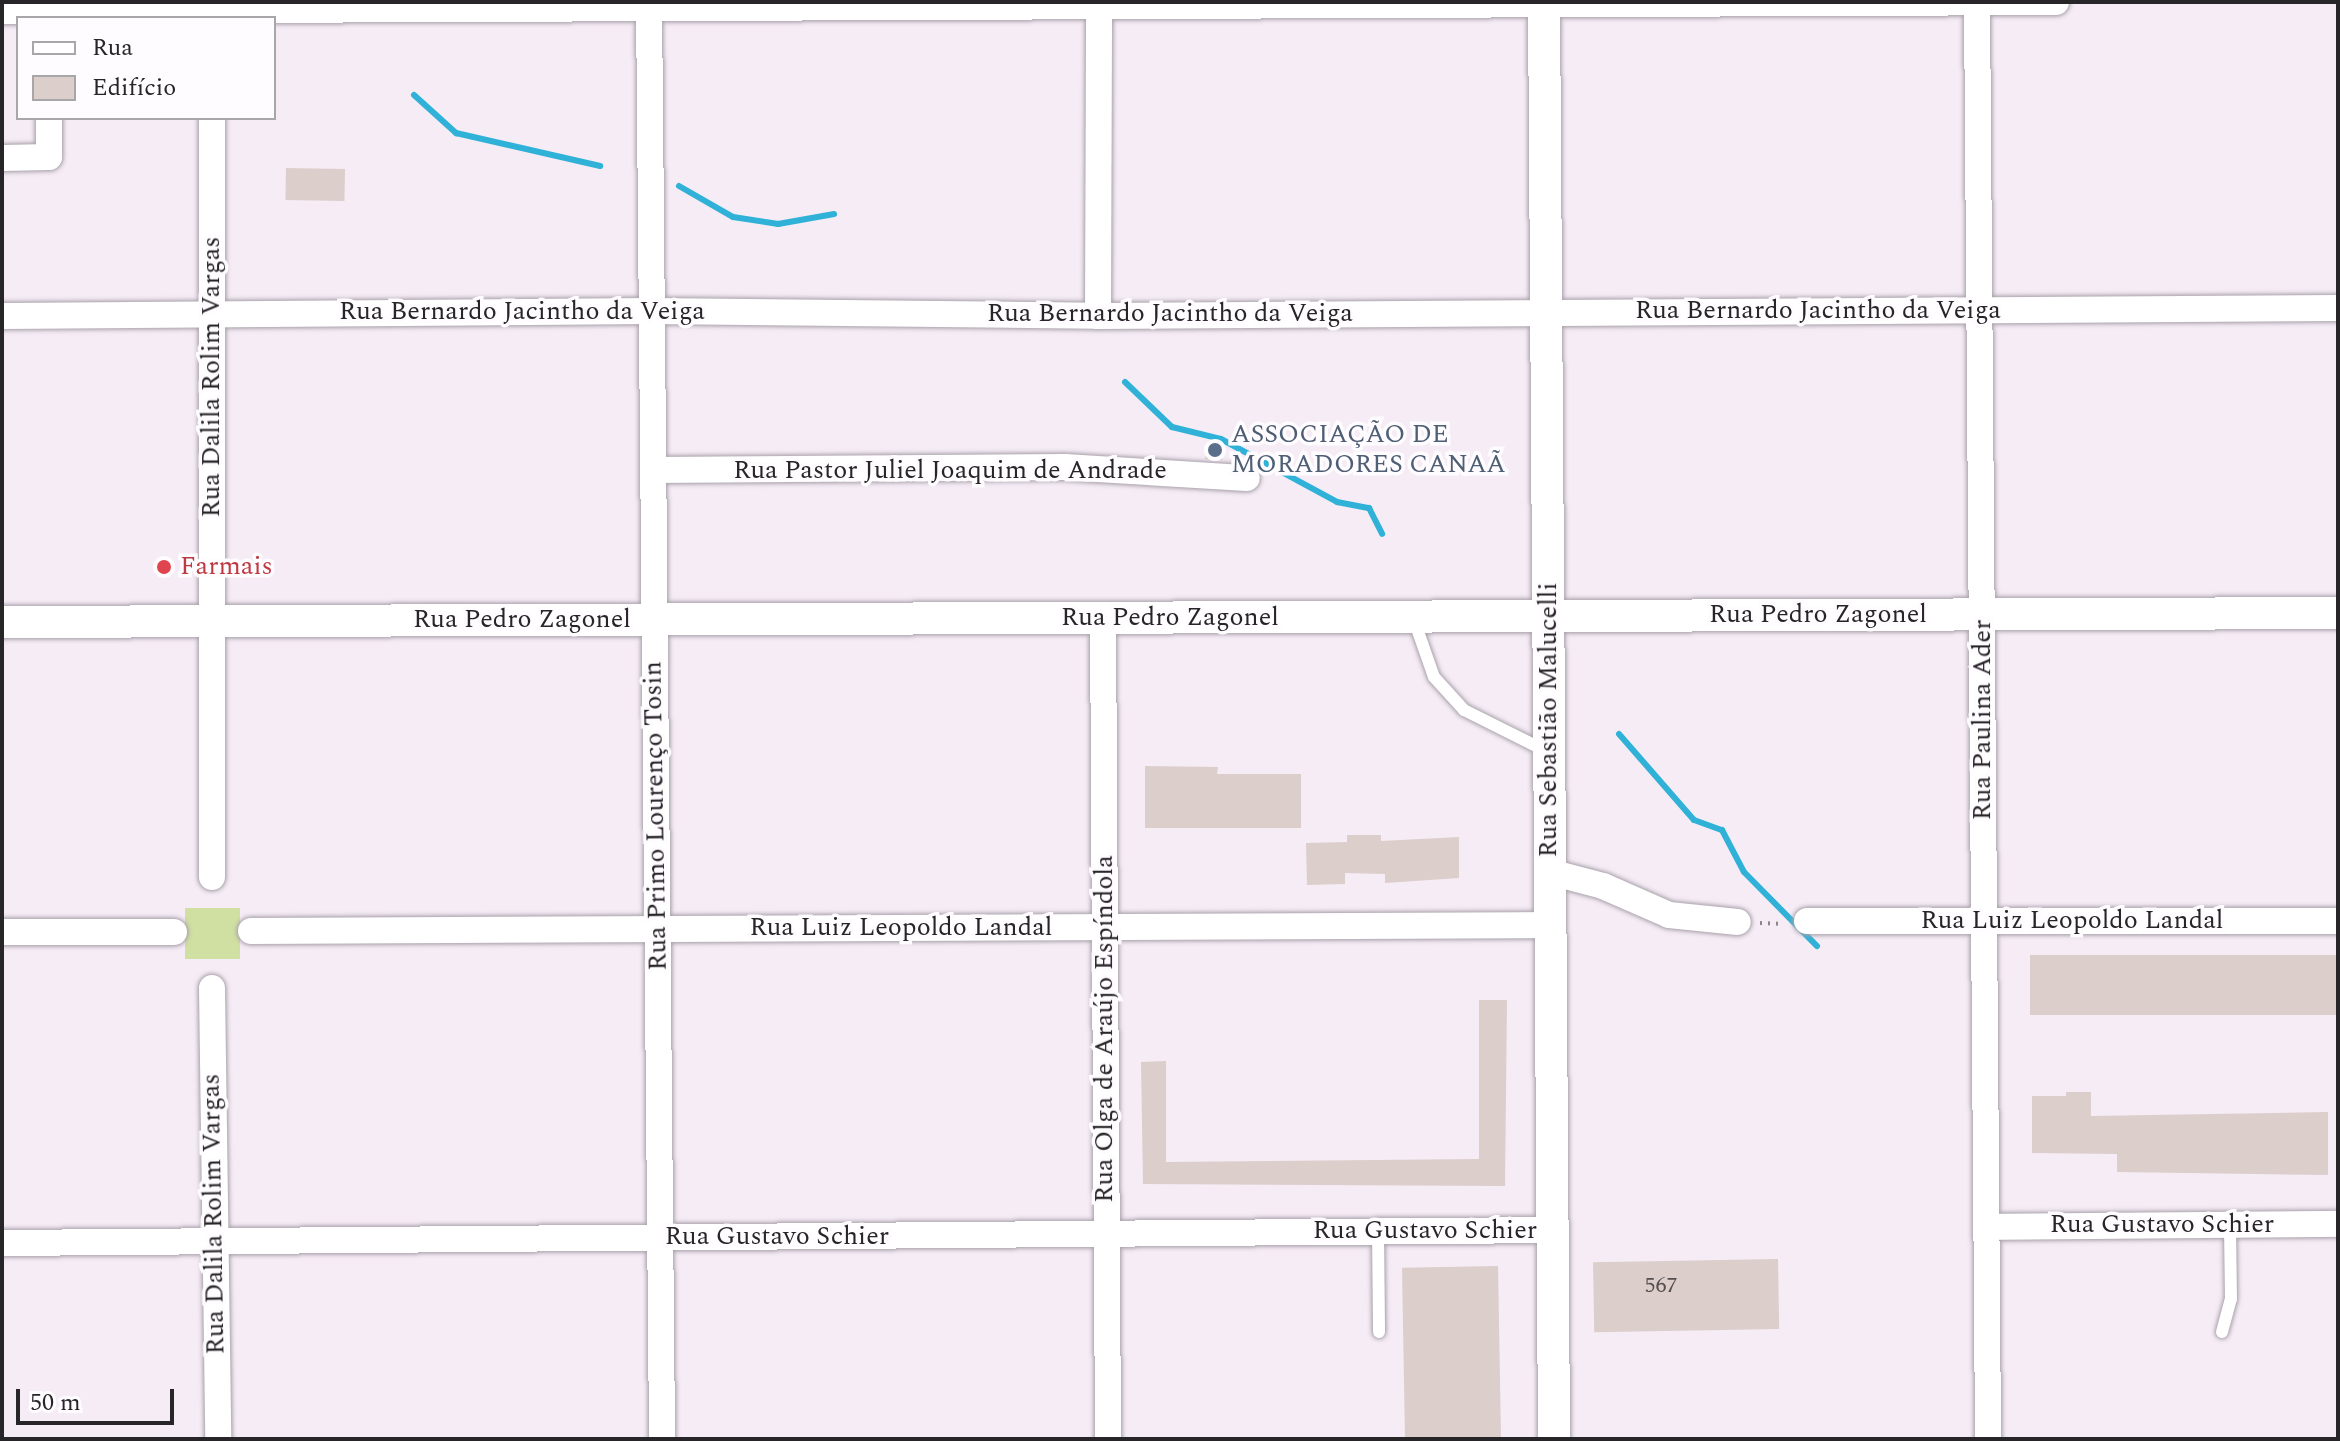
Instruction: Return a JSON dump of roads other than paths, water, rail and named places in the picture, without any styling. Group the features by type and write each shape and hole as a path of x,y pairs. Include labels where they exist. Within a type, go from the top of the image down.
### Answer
{"street":[{"name":"Rua Paulina Ader","path":"1977,2 1988,1439"},
{"path":"2,11 47,14 649,5 2056,2"},
{"name":"Rua Sebastião Malucelli","path":"1544,3 1554,1439"},
{"path":"1098,316 1099,4"},
{"name":"Rua Primo Lourenço Tosin","path":"649,5 662,1439"},
{"path":"2,158 49,157 49,120"},
{"name":"Rua Dalila Rolim Vargas","path":"212,120 212,877"},
{"name":"Rua Bernardo Jacintho da Veiga","path":"2,316 652,311 1098,316 2338,308"},
{"name":"Rua Pastor Juliel Joaquim de Andrade","path":"653,470 1065,467 1247,478"},
{"name":"Rua Pedro Zagonel","path":"2,622 2338,613"},
{"name":"Rua Olga de Araújo Espíndola","path":"1103,618 1108,1439"},
{"path":"1550,872 1603,886 1669,915 1738,922"},
{"name":"Rua Luiz Leopoldo Landal","path":"1798,922 2338,921"},
{"name":"Rua Luiz Leopoldo Landal","path":"251,931 1551,925"},
{"path":"2,932 174,932"},
{"name":"Rua Dalila Rolim Vargas","path":"212,988 212,1241 218,1439"},
{"name":"Rua Gustavo Schier","path":"1987,1227 2338,1224"},
{"name":"Rua Gustavo Schier","path":"2,1243 1552,1230"}],"lane":[{"path":"1414,617 1434,677 1464,710 1549,752"},
{"path":"2222,1332 2231,1299 2230,1225"},
{"path":"1378,1232 1379,1332"}],"waterway":[{"path":"414,95 456,133 600,166"},
{"path":"679,186 733,217 778,224 834,214"},
{"path":"1125,382 1172,427 1221,439 1337,502 1369,508 1382,534"},
{"path":"1619,734 1694,820 1722,830 1744,872 1817,946"}],"place":[{"name":"ASSOCIAÇÃO DE MORADORES CANAÃ","path":"1215,450"},
{"name":"Farmais","path":"164,567"}]}
